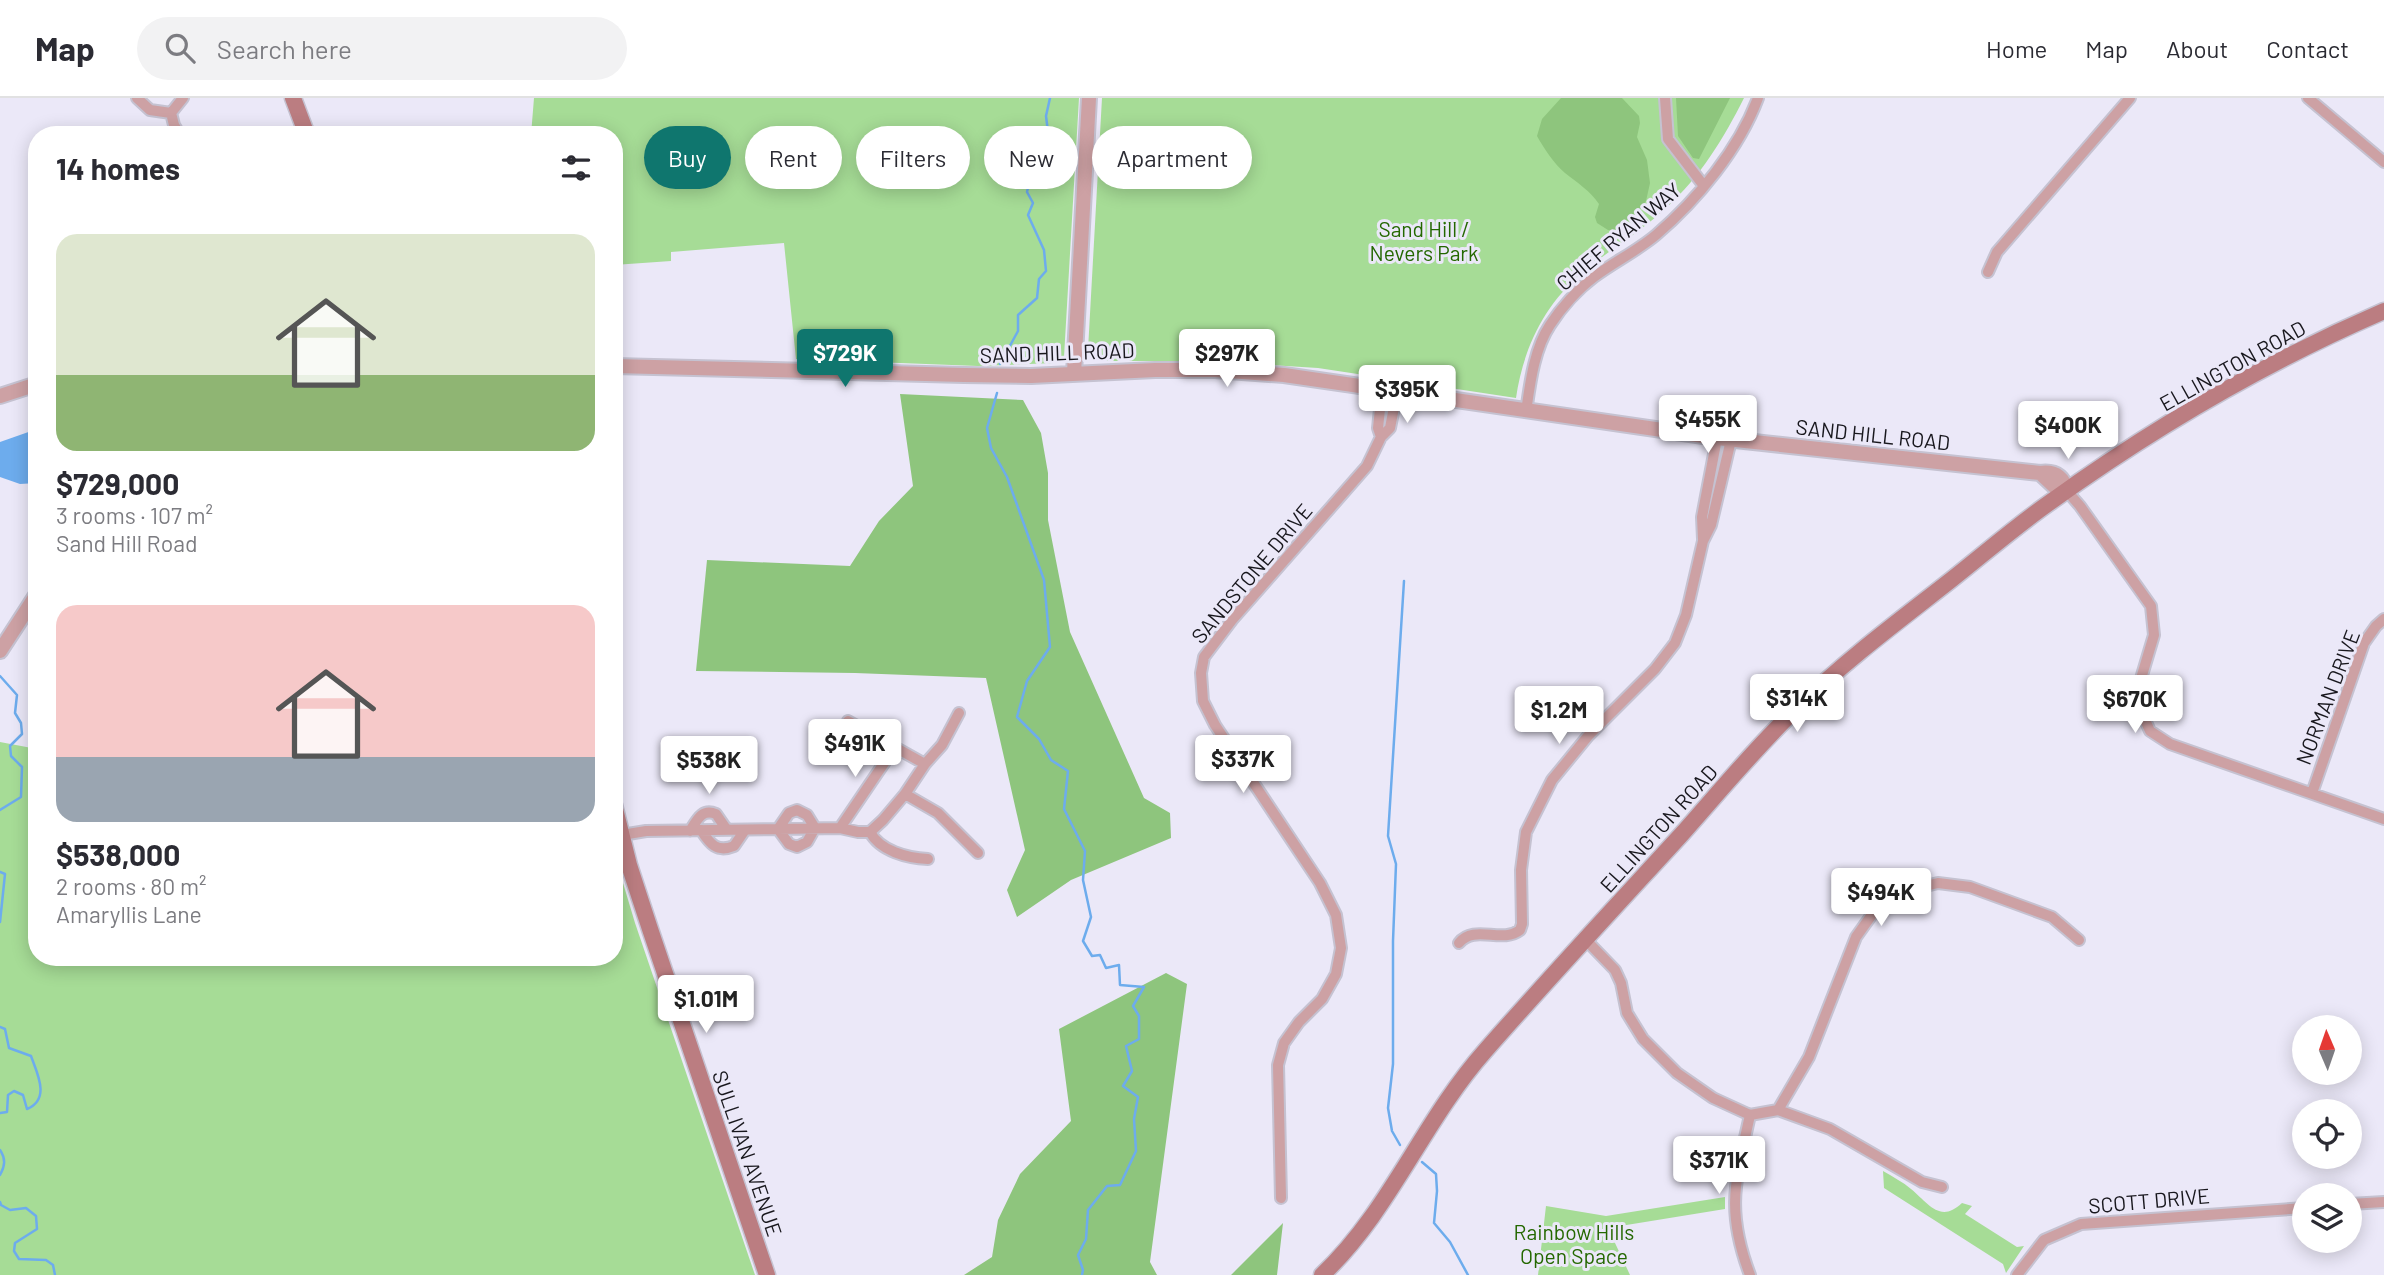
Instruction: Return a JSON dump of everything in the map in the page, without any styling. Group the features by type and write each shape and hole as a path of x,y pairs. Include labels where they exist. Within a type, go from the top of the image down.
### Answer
{"main road":[{"path":"293,98 302,126"},
{"name":"ELLINGTON ROAD","path":"1322,1275 1338,1260 1375,1214 1457,1084 1800,705 1831,676 2067,491 2171,422 2336,331 2384,311"},
{"name":"SULLIVAN AVENUE","path":"623,838 650,929 767,1275"}],"street":[{"path":"137,98 150,110 170,113"},
{"path":"170,113 183,98"},
{"path":"1074,373 1089,98"},
{"path":"1665,98 1668,139 1704,186"},
{"name":"CHIEF RYAN WAY","path":"1525,412 1531,377 1549,326 1591,279 1655,236 1684,209 1731,148 1758,98"},
{"path":"1989,272 1997,252 2130,98"},
{"path":"2308,98 2382,156"},
{"path":"170,113 174,126"},
{"name":"SAND HILL ROAD","path":"623,366 1031,376 1216,370 1284,375 1724,439 2040,473 2056,488 2067,491"},
{"path":"0,396 28,387"},
{"name":"SANDSTONE DRIVE","path":"1280,1198 1278,1065 1284,1043 1299,1022 1322,999 1336,974 1341,948 1336,915 1320,883 1214,725 1203,701 1201,673 1204,657 1232,620 1367,466 1381,437 1378,428 1390,391"},
{"path":"1458,943 1473,934 1511,935 1520,930 1521,855 1526,832 1552,780 1588,736 1656,669 1675,643 1686,615 1703,541 1702,517 1724,439"},
{"path":"2067,491 2151,606 2154,635 2137,692 2141,712 2150,731 2170,744 2384,819"},
{"path":"0,651 28,608"},
{"name":"NORMAN DRIVE","path":"2312,793 2364,643 2376,625 2384,619"},
{"path":"623,835 695,830 815,828 870,832 905,794 925,764 942,745 959,713"},
{"path":"848,720 925,764"},
{"path":"840,828 895,747"},
{"path":"905,794 938,813 978,853"},
{"path":"778,829 789,813 797,810 807,815 815,828"},
{"path":"695,830 701,814 709,812 716,814 727,830"},
{"path":"778,829 789,844 797,847 807,842 815,828"},
{"path":"695,830 712,846 723,849 734,846 745,830"},
{"path":"870,832 875,841 892,850 928,859"},
{"path":"1778,1110 1809,1057 1856,937 1876,909 1901,892 1938,883 1970,887 2052,917 2080,940"},
{"path":"1586,940 1615,970 1621,983 1627,1013 1643,1038 1677,1073 1713,1098 1751,1115 1778,1110 1830,1129 1922,1182 1942,1187"},
{"path":"1750,1275 1739,1246 1734,1211 1737,1173 1751,1115"},
{"path":"2362,1203 2384,1202"},
{"name":"SCOTT DRIVE","path":"2017,1275 2044,1240 2081,1224 2292,1209"}],"green space":[{"path":"534,98 1079,98 1077,126 984,126 984,189 1074,189 1064,357 1055,363 978,366 796,359 784,243 671,252 671,261 623,264 623,126 532,126"},
{"name":"Sand Hill / Nevers Park","path":"1102,98 1744,98 1710,156 1679,195 1657,216 1582,273 1557,299 1530,345 1516,398 1318,368 1206,361 1103,361 1094,358 1088,350 1097,189 1252,189 1252,126 1100,126"},
{"path":"1561,98 1622,98 1639,116 1637,137 1647,160 1650,183 1646,201 1634,218 1614,231 1597,223 1595,217 1599,204 1557,165 1537,136 1542,119"},
{"path":"1676,98 1730,98 1699,159 1693,158 1678,136"},
{"path":"900,394 1023,400 1041,433 1048,473 1048,520 1070,632 1144,798 1170,813 1171,838 1071,880 1017,917 1007,890 1025,850 986,678 696,671 707,560 850,566 879,521 913,486"},
{"path":"0,742 28,747 28,966 623,966 623,883 755,1275 0,1275"},
{"path":"1166,973 1187,984 1150,1262 1157,1275 964,1275 992,1257 998,1220 1020,1174 1071,1121 1059,1029"},
{"path":"1883,1171 1908,1186 1935,1209 1947,1212 1962,1203 1972,1206 1965,1214 2017,1247 2024,1246 2006,1273 2003,1264 1884,1188"},
{"name":"Rainbow Hills Open Space","path":"1725,1197 1725,1209 1608,1228 1630,1275 1538,1275 1546,1206 1606,1216"},
{"path":"1283,1223 1277,1275 1231,1275"}],"water":[{"path":"28,432 28,484 20,484 0,477 0,442"}],"waterway":[{"path":"1000,364 1018,331 1018,315 1037,298 1039,279 1046,271 1044,250 1028,215 1033,203 1027,192 1033,167 1049,140 1046,116 1050,98"},
{"path":"997,393 987,428 991,448 1007,477 1044,580 1050,647 1027,681 1017,717 1039,739 1051,760 1068,771 1064,809 1085,851 1083,880 1091,917 1083,941 1092,956 1100,955 1106,968 1119,965 1120,985 1144,987 1133,1006 1139,1016 1139,1039 1126,1046 1132,1071 1123,1086 1138,1097 1134,1119 1136,1151 1120,1185 1107,1186 1088,1210 1086,1239 1078,1255 1082,1275"},
{"path":"1400,1145 1392,1131 1388,1108 1393,1064 1396,864 1388,836 1404,581"},
{"path":"0,676 17,695 15,713 21,723 22,734 10,746 11,756 22,767 21,797 0,810"},
{"path":"0,872 5,874 0,922"},
{"path":"0,1027 5,1029 9,1048 31,1056 40,1085 39,1099 34,1105 27,1109 23,1095 14,1091 8,1095 7,1112 0,1113"},
{"path":"0,1150 4,1162 0,1175"},
{"path":"1422,1162 1436,1174 1434,1223 1450,1242 1468,1275"},
{"path":"0,1202 10,1210 26,1208 36,1216 37,1229 15,1243 14,1251 19,1259 46,1260 53,1265 55,1275"}]}
